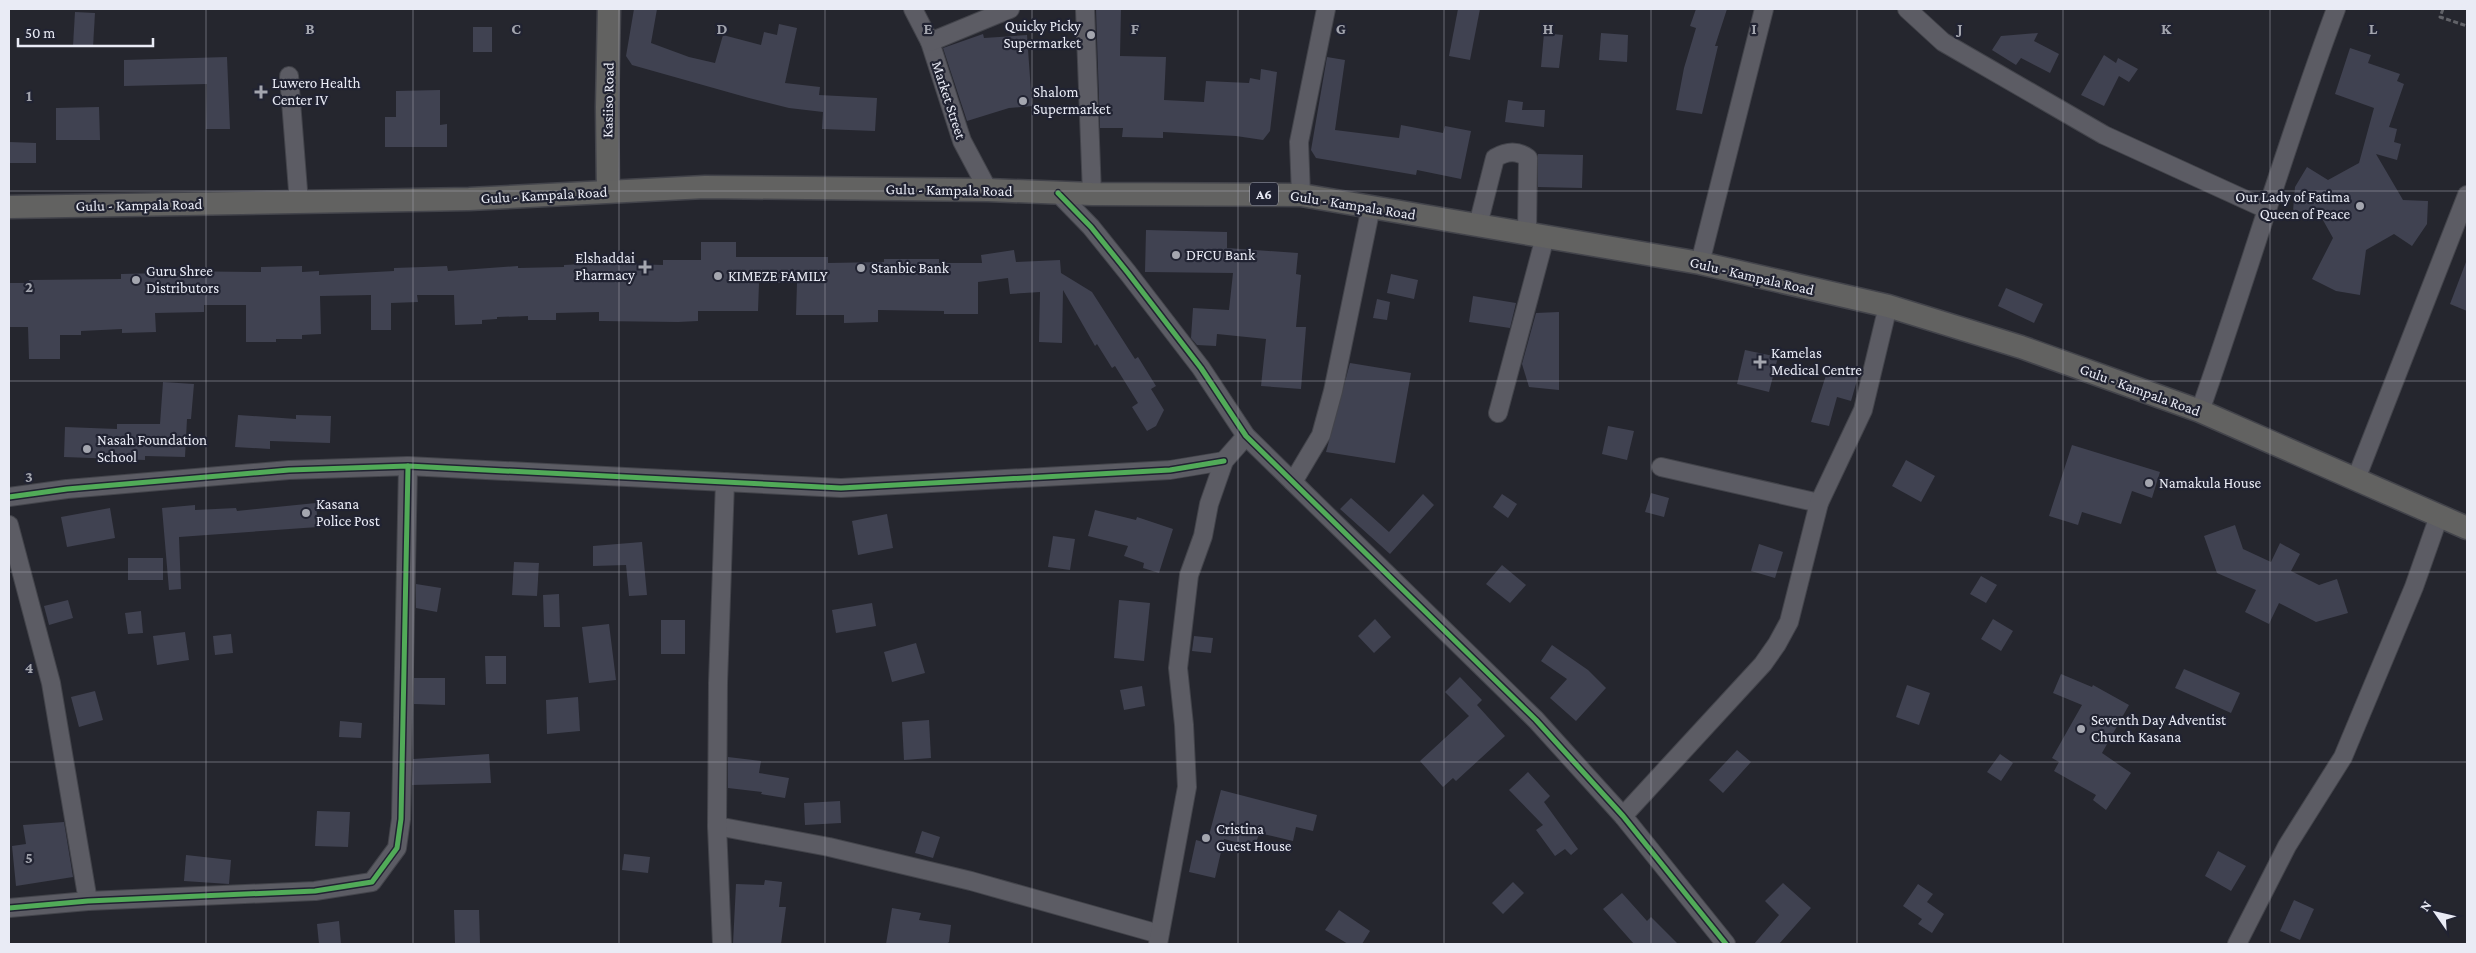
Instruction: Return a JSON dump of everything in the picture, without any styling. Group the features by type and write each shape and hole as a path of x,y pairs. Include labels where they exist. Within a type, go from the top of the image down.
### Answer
{"main road":[{"name":"Kasiiso Road","path":"608,191 606,108 609,9"},
{"name":"Gulu - Kampala Road","path":"9,207 469,199 705,187 988,190 1092,194 1301,194 1700,263 1888,306 2021,347 2200,412 2467,528"}],"street":[{"name":"Market Street","path":"913,9 930,42 962,140 988,190"},
{"path":"930,42 1010,9"},
{"path":"1085,9 1092,194"},
{"path":"1301,194 1298,142 1326,9"},
{"path":"1700,263 1764,9"},
{"path":"2200,412 2230,326 2266,209 2336,9"},
{"path":"1914,12 1943,42 1974,62 2104,135 2266,209"},
{"path":"289,76 299,203"},
{"path":"1478,225 1495,158 1504,152 1520,153 1528,158 1536,235 1498,413"},
{"path":"1058,193 1091,227 1134,281 1201,368 1246,436 1536,720 1623,816 1726,944"},
{"path":"2356,479 2467,195"},
{"path":"1293,482 1321,435 1333,391 1370,207"},
{"path":"1623,816 1764,664 1789,622 1819,503 1863,410 1888,306"},
{"path":"717,826 829,847 971,880 1159,939 1187,787 1184,725 1178,668 1189,575 1203,536 1209,504 1224,461 1246,436"},
{"path":"9,497 67,489 289,470 408,466 841,488 1170,470 1224,461"},
{"path":"9,908 88,901 315,891 372,882 397,848 401,819 408,466"},
{"path":"1662,467 1819,503"},
{"path":"722,944 717,826 718,683 725,482"},
{"path":"2236,944 2287,846 2344,757 2414,588 2440,516"},
{"path":"9,525 51,683 88,901"}],"path":[{"path":"2443,9 2440,17 2467,26"}],"building":[{"path":"634,9 657,9 651,43 689,57 715,63 723,35 761,45 764,32 777,35 779,24 797,28 785,83 820,87 819,95 877,98 875,131 822,129 823,112 789,108 632,65 626,56"},
{"path":"1096,9 1121,9 1120,56 1166,57 1164,100 1204,102 1206,81 1249,83 1250,78 1260,80 1261,69 1277,72 1270,131 1263,140 1236,136 1163,132 1163,138 1122,137 1123,128 1100,128"},
{"path":"1458,9 1480,9 1470,60 1449,56"},
{"path":"1696,9 1727,9 1715,46 1718,46 1702,114 1676,110 1684,68 1696,28 1690,26"},
{"path":"75,12 95,13 93,47 73,46"},
{"path":"473,27 492,27 492,52 473,52"},
{"path":"1544,33 1563,35 1559,68 1541,67"},
{"path":"1601,33 1628,35 1627,62 1599,60"},
{"path":"2038,33 2034,41 2059,54 2050,73 2021,58 2016,65 1992,50 2001,36"},
{"path":"983,34 984,38 1027,35 1032,106 1009,108 967,121 943,48"},
{"name":"Our Lady of Fatima Queen of Peace","path":"2350,48 2371,55 2368,63 2400,74 2397,81 2404,84 2389,127 2397,129 2394,142 2401,144 2397,160 2376,154 2403,200 2428,201 2427,224 2412,246 2394,234 2366,250 2360,295 2336,291 2312,279 2333,238 2319,213 2293,211 2295,187 2307,167 2328,180 2359,163 2374,108 2335,94"},
{"path":"2104,55 2116,63 2118,58 2138,69 2129,82 2119,76 2104,106 2081,95"},
{"path":"227,57 230,129 206,129 207,84 124,86 124,60"},
{"path":"1327,57 1345,60 1335,130 1399,138 1401,125 1443,133 1445,126 1471,131 1461,179 1417,170 1416,175 1316,158 1311,150"},
{"path":"440,90 440,125 447,124 447,147 385,147 385,117 396,117 396,91"},
{"path":"1508,100 1523,102 1522,110 1545,110 1544,127 1505,122"},
{"path":"99,107 100,140 56,140 56,108"},
{"path":"9,142 36,143 36,163 9,163"},
{"path":"1538,154 1583,155 1582,188 1538,187"},
{"path":"1146,230 1227,232 1227,248 1298,253 1296,274 1301,275 1296,327 1306,327 1301,389 1261,386 1266,339 1217,334 1216,346 1197,345 1191,338 1193,308 1229,310 1233,273 1145,272"},
{"path":"701,242 736,242 736,257 828,257 828,263 884,262 884,259 939,259 939,263 982,263 981,255 1014,250 1016,262 1060,260 1061,273 1092,292 1135,359 1138,357 1156,386 1151,389 1164,410 1156,426 1147,431 1132,407 1138,403 1115,366 1112,368 1097,344 1095,346 1063,290 1062,343 1039,342 1040,292 1010,294 1008,278 978,282 978,314 944,314 944,311 878,310 878,322 844,323 844,315 796,315 797,283 759,283 758,311 698,311 698,321 678,322 599,321 599,312 556,313 556,320 528,320 528,316 497,317 497,319 482,320 482,324 455,325 454,295 417,295 418,302 391,303 391,330 371,330 371,295 320,296 321,334 302,335 302,339 276,339 276,342 246,342 246,305 204,305 204,312 155,313 156,332 122,333 122,329 81,331 81,335 60,335 60,359 29,359 28,327 9,327 9,283 29,283 29,280 121,279 121,274 164,273 164,271 261,272 261,267 302,266 302,272 319,271 319,275 394,271 394,268 447,266 448,271 518,266 518,268 564,267 564,265 601,263 663,265 663,260 701,260"},
{"path":"2467,262 2467,311 2450,304"},
{"path":"1391,274 1418,280 1414,299 1387,293"},
{"path":"2006,288 2043,304 2034,323 1998,306"},
{"path":"1473,296 1516,303 1510,328 1469,322"},
{"path":"1377,299 1390,302 1387,320 1373,318"},
{"path":"1559,312 1559,390 1529,387 1522,364 1536,313"},
{"path":"1745,350 1778,357 1769,392 1737,384"},
{"path":"1350,363 1411,373 1395,463 1326,452"},
{"path":"1828,369 1858,377 1851,401 1837,397 1829,426 1811,422"},
{"path":"163,382 194,384 191,419 187,419 185,457 145,456 145,460 64,457 65,427 117,429 117,424 160,424"},
{"path":"238,415 296,419 296,415 331,416 330,443 270,441 270,449 235,447"},
{"path":"1608,426 1634,431 1627,460 1602,454"},
{"path":"2072,445 2160,472 2152,498 2132,491 2121,524 2082,512 2078,525 2049,516"},
{"path":"1906,460 1935,476 1921,502 1892,486"},
{"path":"1651,493 1669,498 1664,517 1645,512"},
{"path":"1423,494 1434,505 1390,554 1340,509 1351,498 1389,532"},
{"path":"1502,494 1517,504 1508,518 1493,507"},
{"path":"316,503 318,527 179,537 181,589 169,590 162,508 195,505 195,510 236,508 237,511"},
{"path":"110,508 115,538 67,547 61,517"},
{"path":"1095,510 1136,520 1137,517 1173,529 1159,573 1143,568 1144,563 1124,556 1128,546 1088,536"},
{"path":"887,514 893,548 858,555 852,521"},
{"path":"2235,525 2243,549 2271,562 2280,543 2300,554 2291,571 2319,585 2337,579 2348,613 2316,622 2279,603 2269,624 2245,612 2256,590 2217,573 2204,536"},
{"path":"1053,536 1075,539 1070,570 1048,567"},
{"path":"642,542 647,595 629,596 626,565 593,566 593,546"},
{"path":"1759,544 1783,552 1775,578 1751,571"},
{"path":"128,558 163,558 163,580 128,580"},
{"path":"514,562 539,563 537,596 512,595"},
{"path":"1502,565 1526,585 1510,603 1486,584"},
{"path":"1981,576 1997,585 1986,603 1970,594"},
{"path":"416,584 441,588 437,612 416,608"},
{"path":"559,594 560,627 544,627 543,595"},
{"path":"68,600 73,618 49,625 44,606"},
{"path":"1119,600 1150,603 1144,661 1114,658"},
{"path":"872,603 876,626 836,633 832,610"},
{"path":"141,611 143,633 128,634 125,613"},
{"path":"1375,619 1391,637 1374,653 1358,636"},
{"path":"1993,619 2013,631 2001,651 1981,639"},
{"path":"661,620 685,620 685,654 661,654"},
{"path":"609,624 616,680 589,683 582,627"},
{"path":"185,632 189,660 157,665 153,636"},
{"path":"231,634 233,653 215,655 213,636"},
{"path":"1194,636 1213,638 1211,653 1192,651"},
{"path":"916,643 925,673 892,682 884,652"},
{"path":"1552,645 1588,670 1606,688 1576,721 1550,698 1567,679 1541,661"},
{"path":"485,656 506,656 506,684 486,684"},
{"path":"2184,669 2240,693 2231,713 2175,688"},
{"path":"2061,674 2092,687 2093,685 2129,705 2102,753 2131,773 2106,810 2093,800 2096,795 2054,771 2059,762 2052,758 2082,705 2053,693"},
{"path":"1460,677 1482,700 1477,705 1505,736 1456,781 1453,778 1443,787 1420,761 1469,716 1445,692"},
{"path":"414,678 445,678 445,705 414,704"},
{"path":"1907,685 1930,693 1919,725 1896,717"},
{"path":"1142,686 1145,706 1124,710 1120,690"},
{"path":"95,691 103,720 79,727 71,697"},
{"path":"578,697 580,731 547,734 546,700"},
{"path":"929,720 931,758 904,760 902,722"},
{"path":"340,721 362,723 361,738 339,737"},
{"path":"1737,750 1751,762 1723,793 1709,780"},
{"path":"489,754 491,783 412,785 413,759"},
{"path":"2000,754 2013,763 2001,781 1987,772"},
{"path":"728,757 761,761 759,773 789,778 785,798 761,794 762,792 728,788"},
{"path":"1528,772 1550,796 1544,802 1578,849 1571,855 1565,849 1555,856 1536,830 1543,825 1509,790"},
{"path":"1221,790 1317,815 1313,831 1296,827 1293,841 1259,833 1255,847 1224,839 1215,878 1189,872 1196,840 1207,843"},
{"path":"840,801 841,823 805,825 804,803"},
{"path":"317,811 350,812 348,847 315,846"},
{"path":"64,822 73,877 16,886 12,846 26,844 23,825"},
{"path":"922,831 940,837 933,858 915,853"},
{"path":"2218,851 2246,866 2231,891 2205,876"},
{"path":"624,854 650,857 648,873 622,870"},
{"path":"186,855 231,860 229,884 184,881"},
{"path":"765,880 782,882 779,907 786,907 781,944 733,944 736,884 764,885"},
{"path":"1513,882 1524,893 1503,914 1492,903"},
{"path":"1783,883 1811,908 1779,944 1754,944 1779,915 1765,901"},
{"path":"1918,884 1933,894 1927,902 1944,914 1932,933 1918,924 1922,919 1903,906"},
{"path":"1622,893 1647,921 1651,917 1678,944 1634,944 1603,909"},
{"path":"2294,900 2314,909 2300,940 2280,931"},
{"path":"892,908 921,913 919,920 951,925 949,942 946,944 886,944"},
{"path":"454,910 479,910 480,944 455,944"},
{"path":"1339,910 1370,931 1362,944 1348,944 1325,930"},
{"path":"339,921 341,944 319,944 317,924"}],"cycle path":[{"path":"1058,193 1091,227 1128,273 1201,368 1246,436 1536,720 1623,816 1726,944"},
{"path":"9,497 67,489 289,470 408,466 841,488 1170,470 1224,461"},
{"path":"9,908 88,901 315,891 372,882 397,848 401,819 408,466"}],"place":[{"name":"Quicky Picky Supermarket","path":"1091,35"},
{"name":"Luwero Health Center IV","path":"261,92"},
{"name":"Shalom Supermarket","path":"1023,101"},
{"name":"Our Lady of Fatima Queen of Peace","path":"2360,206"},
{"name":"DFCU Bank","path":"1176,255"},
{"name":"Elshaddai Pharmacy","path":"645,267"},
{"name":"Stanbic Bank","path":"861,268"},
{"name":"KIMEZE FAMILY","path":"718,276"},
{"name":"Guru Shree Distributors","path":"136,280"},
{"name":"Kamelas Medical Centre","path":"1760,362"},
{"name":"Nasah Foundation School","path":"87,449"},
{"name":"Namakula House","path":"2149,483"},
{"name":"Kasana Police Post","path":"306,513"},
{"name":"Seventh Day Adventist Church Kasana","path":"2081,729"},
{"name":"Cristina Guest House","path":"1206,838"}]}
